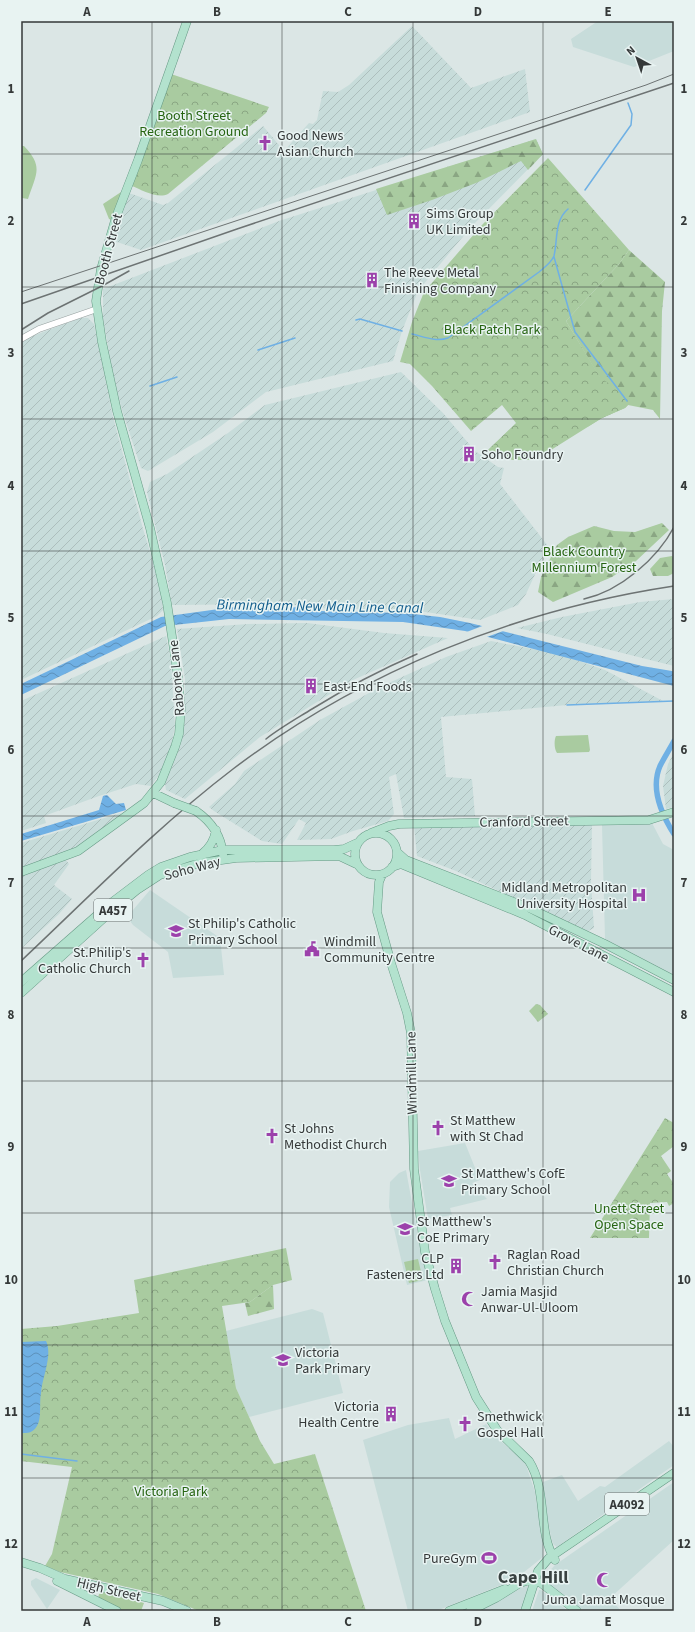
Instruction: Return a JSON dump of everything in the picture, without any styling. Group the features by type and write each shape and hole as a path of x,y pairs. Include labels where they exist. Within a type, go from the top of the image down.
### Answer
{"main road":[{"name":"Booth Street","path":"168,608 163,582 117,411 102,342 97,309 97,291 101,269 116,217 138,160 187,21"},
{"name":"Rabone Lane","path":"21,872 78,851 144,803 161,782 179,734 181,709 168,608"},
{"path":"153,793 196,811 208,820 216,830 223,850 224,859"},
{"name":"Cranford Street","path":"371,833 399,824 649,820 674,812"},
{"path":"392,839 399,824"},
{"path":"202,854 211,845 215,838 216,830"},
{"path":"371,833 382,833 392,839 397,852 396,862 390,871 382,875 365,873 356,864 354,856 357,843 364,836 371,833"},
{"name":"Soho Way","path":"21,982 111,903 161,867 202,854 223,850 334,850 344,849 357,843"},
{"name":"Grove Lane","path":"397,852 406,860 513,901 562,923 674,980"},
{"name":"Soho Way","path":"21,993 115,908 160,875 200,863 224,859 338,856 356,864"},
{"name":"Grove Lane","path":"392,867 401,864 525,915 674,992"},
{"name":"Windmill Lane","path":"365,873 370,878 372,884 374,900 384,938 412,1033 413,1158 421,1220 450,1333 476,1397 491,1422 505,1439 529,1461 533,1467 540,1490 548,1545 554,1557"},
{"name":"Windmill Lane","path":"376,906 379,882 382,875"},
{"name":"A4092","path":"526,1611 544,1563 674,1473"},
{"name":"High Street","path":"21,1562 40,1568 65,1579 99,1588 163,1601 187,1611"},
{"name":"High Street","path":"31,1566 35,1570 117,1611"},
{"path":"458,1609 472,1610 496,1598 524,1580 536,1581 577,1611"},
{"path":"79,1592 78,1589 82,1584"},
{"path":"98,1601 95,1596 99,1588"},
{"path":"449,1611 458,1609 498,1591 512,1588"},
{"path":"145,1598 177,1611"}],"street":[{"path":"21,338 39,329 97,309"}],"shaded area":[{"path":"598,21 674,21 674,51 634,67 573,47 571,39"},
{"path":"412,26 471,88 525,69 530,112 141,250 111,240 129,193 163,205 168,203 263,126 284,151 309,123 313,124 317,120 323,91 338,92 349,85"},
{"path":"536,139 543,154 470,228 418,291 402,331 393,361 266,392 213,432 148,471 141,468 122,410 112,369 103,318 103,289 279,221"},
{"path":"80,318 88,318 94,324 113,417 143,529 161,587 163,610 157,616 21,680 21,343 25,339"},
{"path":"401,372 443,413 475,451 498,467 504,468 500,484 548,546 526,594 518,605 480,620 405,609 330,609 286,604 172,605 165,565 147,492 150,482 167,474 228,433 265,405"},
{"path":"674,599 674,666 547,634 517,628 562,617 640,602"},
{"path":"307,623 384,633 448,638 353,680 260,737 185,799 166,790 165,784 180,747 185,719 185,679 177,629 248,624"},
{"path":"166,636 171,661 175,726 171,747 159,775 151,786 136,784 99,796 44,816 46,823 21,831 21,701"},
{"path":"491,641 559,654 605,670 663,701 567,705 441,717 446,777 472,779 475,816 404,818 396,774 389,777 394,814 388,821 331,839 297,840 306,823 299,819 282,844 262,841 209,807 235,784 244,771 320,720 380,687 446,657"},
{"path":"674,752 674,807 666,809 663,786 668,764"},
{"path":"121,813 75,848 21,868 21,843"},
{"name":"Midland Metropolitan University Hospital","path":"652,823 663,844 674,850 674,977 605,939 602,825"},
{"path":"592,825 591,882 594,928 586,932 456,871 417,856 414,826"},
{"path":"66,860 69,864 54,885 72,899 59,914 21,949 21,876"},
{"name":"St Philip's Catholic Primary School","path":"150,890 220,938 224,975 173,978 168,952 133,925 127,917"},
{"name":"St Matthew's CofE Primary School","path":"465,1143 480,1180 472,1183 487,1199 450,1208 452,1215 428,1219 418,1151"},
{"name":"St Matthew's CoE Primary","path":"406,1170 428,1280 407,1285 389,1207 390,1182 399,1173"},
{"name":"Victoria Park Primary","path":"312,1309 323,1313 343,1393 249,1417 236,1388 226,1331"},
{"path":"449,1418 455,1439 486,1424 496,1437 521,1458 526,1465 535,1492 543,1542 543,1557 514,1580 436,1611 408,1611 363,1440 408,1425"},
{"path":"669,1441 674,1447 674,1465 557,1547 554,1545 547,1517 543,1482 562,1475 578,1501 600,1486 605,1487"},
{"path":"674,1482 674,1540 610,1598 621,1611 584,1611 543,1581 544,1577 555,1565"},
{"path":"36,1578 60,1590 47,1609 31,1585 31,1581"},
{"path":"524,1586 528,1586 530,1592 521,1611 478,1611"},
{"path":"539,1590 541,1590 568,1611 532,1611"}],"green space":[{"name":"Booth Street Recreation Ground","path":"171,74 269,107 266,113 168,194 154,195 132,186"},
{"path":"536,139 543,154 528,170 521,161 476,183 387,215 376,189"},
{"path":"21,146 24,146 30,153 36,165 36,177 28,199 22,198 21,196"},
{"name":"Black Patch Park","path":"548,158 629,250 619,264 566,321 600,377 627,397 628,405 625,408 602,418 543,455 528,460 513,460 488,450 516,423 502,405 471,431 432,386 410,364 400,362 412,322 424,292 482,225"},
{"path":"121,192 112,220 109,219 103,204"},
{"path":"629,250 665,282 662,311 660,419 653,410 628,405 625,408 602,418 589,426 535,449 528,460 513,460 488,450 517,423 614,388 600,378 566,321 619,264"},
{"name":"Black Country Millennium Forest","path":"662,523 669,530 636,561 612,577 553,602 538,592 541,577 557,545 568,537 594,526 614,531 635,532"},
{"path":"672,556 674,559 674,573 668,576 653,576 650,569 660,558"},
{"path":"588,735 589,752 557,753 555,744 556,736"},
{"path":"536,1004 540,1005 548,1014 538,1022 529,1011"},
{"name":"Unett Street Open Space","path":"665,1118 674,1123 674,1146 661,1156 671,1171 667,1174 674,1184 674,1203 669,1206 667,1202 650,1203 649,1238 590,1238"},
{"name":"Victoria Park","path":"286,1248 292,1280 273,1285 250,1302 222,1306 236,1388 260,1441 274,1464 315,1454 366,1611 199,1611 158,1594 60,1572 45,1566 52,1554 72,1467 21,1461 21,1329 57,1326 139,1313 134,1280"},
{"path":"418,1259 423,1280 409,1283 404,1262"},
{"path":"273,1285 274,1309 248,1316 245,1303 250,1302"},
{"path":"102,1592 144,1603 141,1611 120,1611 98,1598 99,1594"}],"water":[{"path":"223,607 273,609 298,607 320,611 404,613 440,617 470,623 642,666 672,671 674,672 674,686 465,631 403,622 229,619 165,626 21,695 21,684 161,617 219,609"},
{"path":"107,795 116,804 124,803 126,810 21,841 21,834 99,810 103,796"},
{"path":"46,1341 48,1347 48,1360 40,1397 39,1423 32,1431 28,1433 21,1433 21,1342"}],"pier":[{"path":"485,625 506,630 484,638 464,633"}],"waterway":[{"path":"585,190 631,125 632,114 628,103"},
{"path":"412,334 426,338 448,338 539,272 550,263 554,256 558,225 560,219 568,209"},
{"path":"554,257 575,332 627,401"},
{"path":"356,320 360,319 402,331"},
{"path":"258,350 295,338"},
{"path":"150,386 177,377"},
{"path":"567,705 674,701"},
{"path":"674,741 660,766 656,784 659,802 665,819 674,834"},
{"path":"21,1454 77,1461"}],"tram line":[{"path":"21,292 646,85 674,74"}],"railway":[{"path":"21,304 237,229 674,83"},
{"path":"21,330 48,313 129,271"},
{"path":"584,599 611,589 636,572 658,551 674,527"},
{"path":"21,961 124,862 205,791 282,734 334,703 387,675 442,650 498,629 556,611 615,597 674,586"},
{"path":"266,739 338,694 376,673 417,654"}],"place":[{"name":"Good News Asian Church","path":"265,143"},
{"name":"Sims Group UK Limited","path":"414,221"},
{"name":"The Reeve Metal Finishing Company","path":"372,280"},
{"name":"Soho Foundry","path":"469,454"},
{"name":"East End Foods","path":"311,686"},
{"name":"Midland Metropolitan University Hospital","path":"639,895"},
{"name":"St Philip's Catholic Primary School","path":"176,931"},
{"name":"Windmill Community Centre","path":"312,949"},
{"name":"St.Philip's Catholic Church","path":"143,960"},
{"name":"St Matthew with St Chad","path":"438,1128"},
{"name":"St Johns Methodist Church","path":"272,1136"},
{"name":"St Matthew's CofE Primary School","path":"449,1181"},
{"name":"St Matthew's CoE Primary","path":"405,1229"},
{"name":"Raglan Road Christian Church","path":"495,1262"},
{"name":"CLP Fasteners Ltd","path":"456,1266"},
{"name":"Jamia Masjid Anwar-Ul-Uloom","path":"469,1299"},
{"name":"Victoria Park Primary","path":"283,1360"},
{"name":"Victoria Health Centre","path":"391,1414"},
{"name":"Smethwick Gospel Hall","path":"465,1424"},
{"name":"PureGym","path":"489,1558"},
{"name":"Juma Jamat Mosque","path":"604,1580"}],"district":[{"name":"Cape Hill","path":"533,1577"}],"water label":[{"name":"Birmingham New Main Line Canal","path":"320,606"}]}
